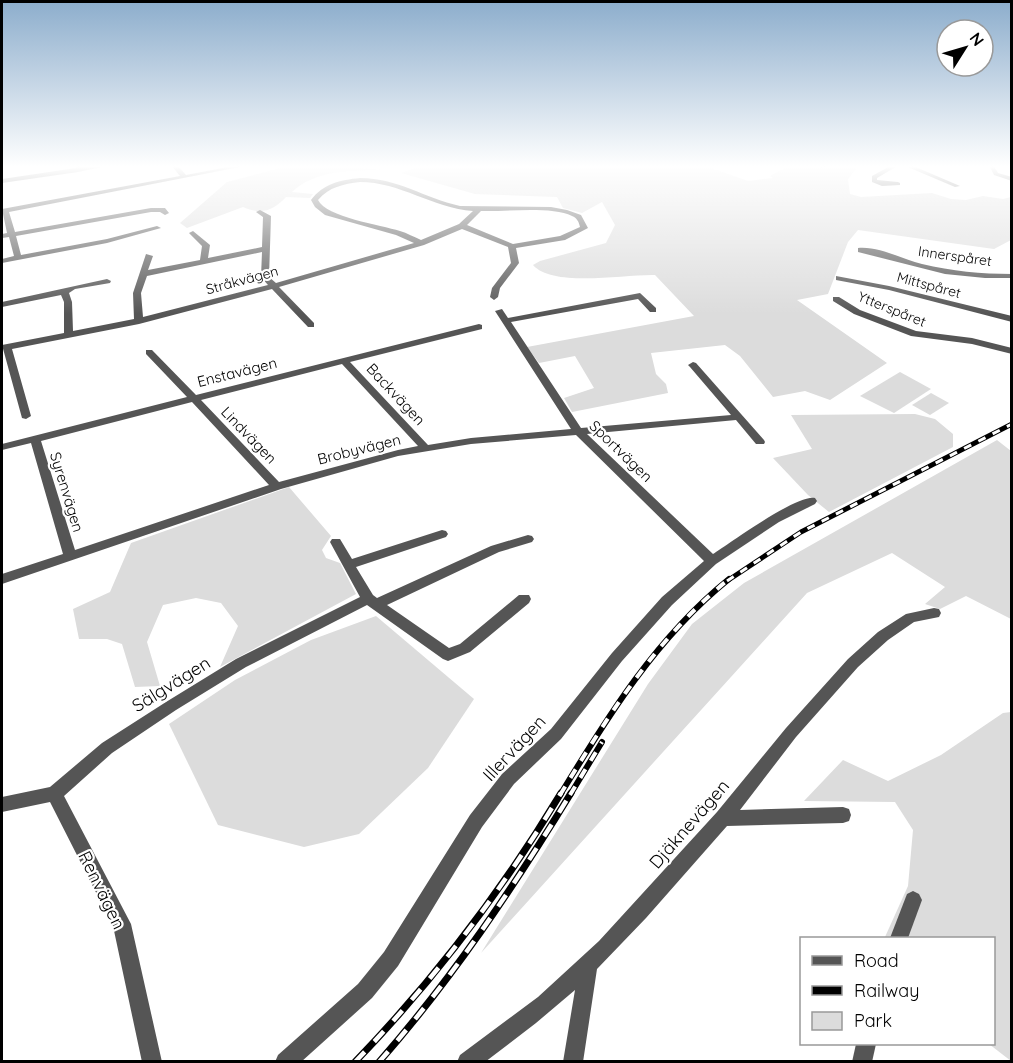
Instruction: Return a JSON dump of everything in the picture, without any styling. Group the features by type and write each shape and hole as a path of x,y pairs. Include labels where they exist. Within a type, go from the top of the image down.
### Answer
{"street":[{"path":"4,215 6,235 18,258"},
{"path":"6,235 124,215"},
{"path":"265,215 267,216 265,277 311,326"},
{"path":"334,215 399,232 421,243"},
{"name":"Stråkvägen","path":"4,347 139,321 275,286 421,243 462,226 473,215"},
{"path":"462,226 512,246 578,233 584,228 583,221 577,215"},
{"path":"2,261 107,241 157,228"},
{"path":"193,233 206,245 204,262"},
{"path":"494,297 496,288 515,263 512,246"},
{"path":"143,273 265,249"},
{"name":"Innerspåret","path":"861,250 884,254 927,268 979,276 1011,276"},
{"path":"139,321 137,293 149,256"},
{"name":"Mittspåret","path":"839,278 889,288 1011,319"},
{"path":"2,304 107,281"},
{"path":"64,292 68,302 69,336"},
{"name":"Sportvägen","path":"653,310 640,296 501,316 578,431 712,561"},
{"name":"Ytterspåret","path":"837,298 857,312 914,334 972,341 1011,351"},
{"name":"Enstavägen","path":"2,447 479,327"},
{"path":"4,347 26,416"},
{"name":"Lindvägen","path":"149,352 277,486"},
{"name":"Backvägen","path":"344,361 425,448"},
{"path":"693,365 759,442"},
{"name":"Brobyvägen","path":"2,579 277,486 343,467 425,448 578,431 739,417"},
{"name":"Syrenvägen","path":"35,438 70,555"},
{"name":"Illervägen","path":"285,1062 365,991 392,959 476,821 508,779 556,734 617,657 667,601 712,561 775,519 811,501"},
{"path":"349,565 442,534"},
{"name":"Sälgvägen","path":"54,794 107,748 241,663 371,602 495,549 528,538"},
{"path":"336,542 371,602 448,655 465,648 524,599"},
{"name":"Djäknevägen","path":"467,1062 532,1017 588,965 723,818 832,682 900,626 925,612 934,613"},
{"path":"2,804 54,794"},
{"name":"Renvägen","path":"54,794 122,924 152,1062"},
{"path":"723,818 843,814"},
{"path":"900,937 913,900"},
{"path":"573,1062 588,965"},
{"path":"862,1062 866,1045"}],"green space":[{"path":"190,215 223,215 187,228 180,223"},
{"path":"609,215 1011,215 1011,240 994,249 858,230 848,242 828,294 797,300 887,363 830,400 805,391 773,397 740,356 725,345 651,353 656,374 666,384 668,393 572,412 564,398 594,388 575,356 539,363 527,347 694,316 655,275 572,278 543,272 533,265 540,261 606,243 615,225"},
{"path":"900,372 931,389 894,413 860,396"},
{"path":"931,393 949,403 930,415 912,405"},
{"path":"915,414 935,419 953,434 953,447 829,512 808,495 773,458 812,449 791,415"},
{"path":"997,440 1011,451 1011,619 966,596 940,609 925,604 945,587 892,553 807,593 481,953 648,684 692,624 744,583"},
{"path":"289,487 331,536 322,550 326,558 340,563 356,594 220,667 238,626 221,603 196,598 163,605 147,642 160,686 135,687 122,644 107,639 79,639 73,609 110,592 131,543"},
{"path":"376,616 474,699 428,768 359,834 304,847 218,825 169,724 235,680 311,640"},
{"path":"1011,712 1011,1061 990,1045 995,1045 995,937 885,937 908,886 913,830 895,802 804,801 843,760 888,781 941,755 1003,713"}],"railway":[{"path":"727,581 801,532 1012,424"},
{"path":"560,795 615,707 656,652 703,602 729,579"},
{"path":"570,795 602,742"},
{"path":"355,1062 466,934 515,865 561,793"},
{"path":"379,1062 432,998 481,932 571,793"}]}
